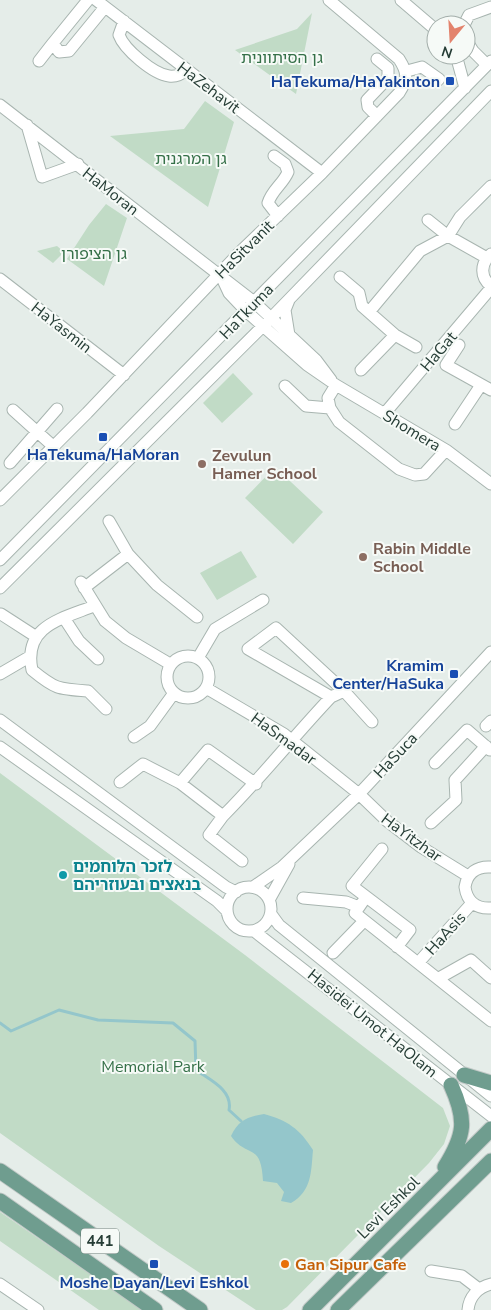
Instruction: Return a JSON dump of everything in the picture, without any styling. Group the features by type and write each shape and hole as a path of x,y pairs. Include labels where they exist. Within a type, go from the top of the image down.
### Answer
{"main road":[{"path":"464,1075 491,1083"},
{"path":"432,1188 459,1143 463,1129 460,1105 451,1085"},
{"name":"Levi Eshkol","path":"310,1310 491,1129"},
{"path":"338,1310 491,1161"},
{"name":"441","path":"0,1171 200,1310"},
{"name":"441","path":"0,1201 155,1310"}],"street":[{"path":"39,61 88,0"},
{"path":"329,0 399,59 407,71 422,67 439,79 436,82"},
{"path":"402,0 426,21"},
{"path":"53,43 59,52 69,51 100,4"},
{"name":"HaZehavit","path":"100,4 322,173"},
{"path":"469,15 491,7"},
{"path":"124,21 119,35 122,44 133,54 161,74 170,76 188,70"},
{"path":"476,53 489,63"},
{"path":"377,59 388,68 388,78 367,100 368,107 377,116"},
{"name":"HaTkuma","path":"0,560 489,63"},
{"path":"459,65 465,88"},
{"name":"HaSitvanit","path":"0,500 399,93 406,81 407,71"},
{"name":"HaTkuma","path":"0,588 272,317 491,91"},
{"name":"HaMoran","path":"0,105 254,302"},
{"path":"27,125 42,177 78,164"},
{"path":"274,156 285,164 288,172 285,180 270,195 268,203 278,216"},
{"path":"369,312 420,251 448,236 460,217 491,186"},
{"path":"428,220 448,236 489,256 483,270 484,277 491,287"},
{"name":"HaMoran","path":"220,276 229,293 246,311"},
{"path":"340,277 359,293 362,306 395,335 416,347"},
{"name":"HaYasmin","path":"0,279 124,375"},
{"name":"HaGat","path":"385,413 491,287"},
{"path":"229,293 235,316 231,326"},
{"path":"248,340 286,339 285,310 291,297"},
{"name":"Shomera","path":"254,302 272,317 286,339 308,365 333,383 446,450 491,484"},
{"name":"Shomera","path":"246,311 262,326 286,339"},
{"path":"361,370 395,335"},
{"path":"455,424 486,387 446,365 459,345"},
{"path":"333,383 328,398 330,408 339,422 399,469 415,475 424,474 446,450"},
{"path":"285,386 306,406 330,408"},
{"path":"10,463 57,409"},
{"path":"13,410 54,447"},
{"path":"109,521 128,554 157,585 197,617"},
{"path":"128,554 83,585 94,606 105,621 170,664"},
{"path":"198,658 215,629 263,600"},
{"path":"94,606 45,628 35,636 29,658 32,670 41,678 58,689 88,691 106,709"},
{"path":"1,614 35,636"},
{"path":"64,618 79,641 98,659"},
{"path":"331,697 248,649 276,628 344,691 372,722"},
{"name":"HaSuca","path":"253,887 295,855 358,794 491,652"},
{"path":"186,656 198,658 203,662 209,675 206,688 195,697 180,697 174,693 167,680 170,664 186,656"},
{"path":"0,674 29,658"},
{"name":"HaSmadar","path":"206,688 244,708 290,740 358,794"},
{"path":"242,860 209,835 223,816 256,784 290,740 331,697 344,691"},
{"path":"134,737 150,726 174,693"},
{"path":"0,720 226,887 236,892"},
{"path":"430,823 456,800 455,780 488,748 467,730 435,763"},
{"name":"Hasidei Umot HaOlam","path":"0,747 217,901 227,911 232,923 236,927 242,930 254,931 491,1116"},
{"path":"180,784 208,750 256,784"},
{"path":"120,782 143,764 180,784 223,816"},
{"name":"HaYitzhar","path":"358,794 421,847 468,876"},
{"path":"382,849 352,886 410,930 398,947"},
{"name":"HaSuca","path":"270,900 295,855"},
{"path":"491,867 478,868 468,876 465,887 472,903 478,907 491,908"},
{"path":"227,911 229,899 236,892 246,887 260,890 270,900 271,914 264,925 254,931"},
{"path":"366,897 355,913 491,1020"},
{"path":"303,898 346,902 359,907"},
{"name":"HaAsis","path":"418,963 472,903"},
{"name":"Hasidei Umot HaOlam","path":"271,914 283,929 491,1096"},
{"path":"333,952 364,920"},
{"path":"439,978 471,960 491,978"},
{"path":"431,1271 462,1276 479,1289"},
{"path":"0,1284 38,1310"},
{"path":"468,1310 472,1296 479,1289 491,1284"}],"green space":[{"name":"גן הסיתוונית","path":"312,13 296,94 235,50 297,29"},
{"name":"גן המרגנית","path":"205,101 234,122 208,207 110,136 184,129"},
{"name":"גן הציפורן","path":"106,204 127,218 104,286 67,259 89,225"},
{"path":"57,246 64,252 53,263 37,251"},
{"path":"233,373 253,394 222,423 203,403"},
{"path":"275,467 323,512 293,544 245,498"},
{"path":"241,551 257,577 217,600 200,573"},
{"name":"Memorial Park","path":"0,773 245,955 443,1108 450,1126 444,1144 429,1163 282,1310 256,1310 159,1246 0,1133"},
{"path":"0,1212 142,1310 99,1310 0,1241"}],"water":[{"path":"264,1114 280,1119 292,1126 303,1136 313,1150 311,1173 307,1187 291,1203 281,1201 284,1192 277,1183 263,1181 262,1169 256,1155 242,1147 231,1136 237,1126 244,1120"}],"waterway":[{"path":"0,1023 11,1031 59,1010 98,1020 173,1023 195,1041 196,1070 224,1091 228,1097 229,1110 241,1121"}],"place":[{"name":"HaTekuma/HaYakinton","path":"450,81"},
{"name":"HaTekuma/HaMoran","path":"103,437"},
{"name":"Zevulun Hamer School","path":"202,464"},
{"name":"Rabin Middle School","path":"363,557"},
{"name":"Kramim Center/HaSuka","path":"454,674"},
{"name":"לזכר הלוחמים בנאצים ובעוזריהם","path":"63,875"},
{"name":"Moshe Dayan/Levi Eshkol","path":"154,1264"},
{"name":"Gan Sipur Cafe","path":"285,1264"}]}
